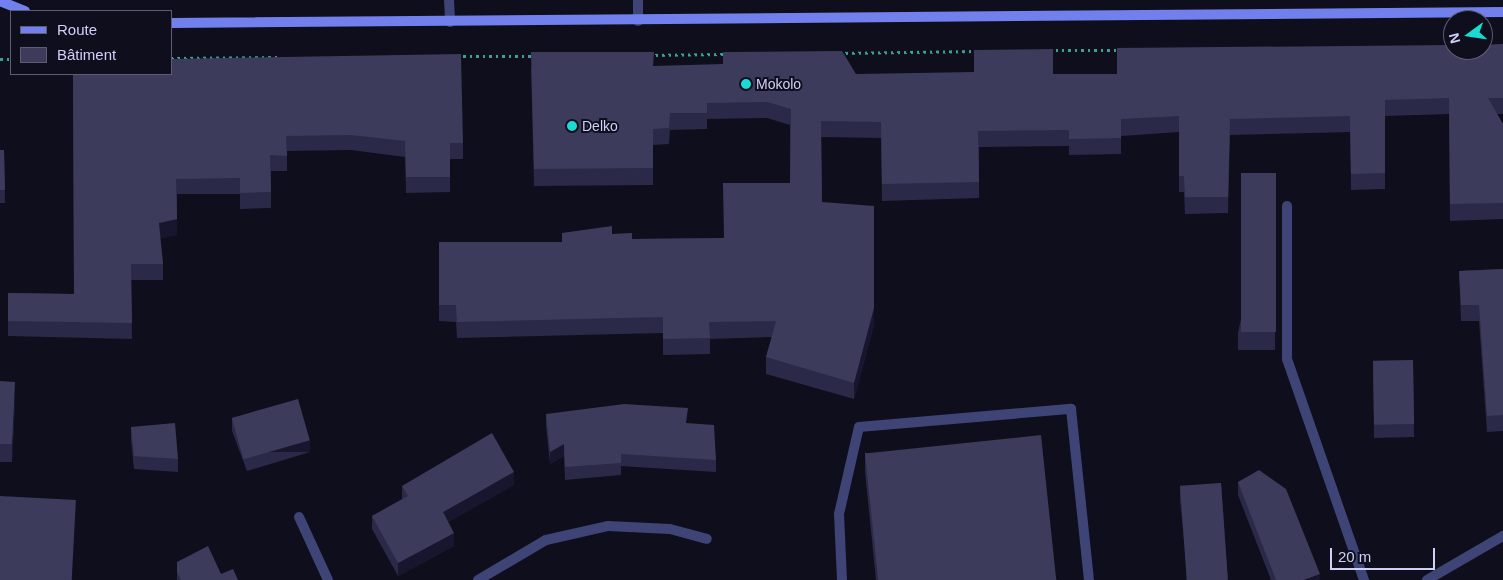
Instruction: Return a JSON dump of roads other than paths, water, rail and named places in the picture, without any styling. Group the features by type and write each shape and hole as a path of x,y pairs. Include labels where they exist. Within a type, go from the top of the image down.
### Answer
{"main road":[{"path":"0,0 23,10"},
{"path":"172,22 638,22 1503,12"}],"street":[{"path":"449,0 450,22"},
{"path":"638,0 638,22"},
{"path":"1287,206 1287,359 1364,580"},
{"path":"842,580 840,514 859,427 1071,410 1089,580"},
{"path":"299,517 328,580"},
{"path":"478,580 546,540 608,526 670,529 707,539"},
{"path":"1427,580 1503,536"}],"place":[{"name":"Mokolo","path":"746,84"},
{"name":"Delko","path":"572,126"}]}
